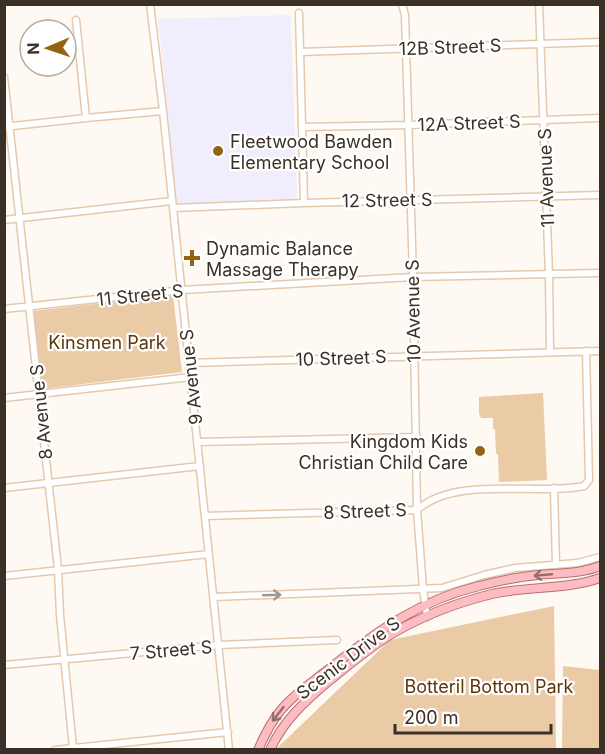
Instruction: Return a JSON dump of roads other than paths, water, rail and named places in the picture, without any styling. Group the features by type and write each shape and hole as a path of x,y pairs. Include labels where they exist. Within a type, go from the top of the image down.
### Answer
{"main road":[{"name":"Scenic Drive S","path":"258,750 267,729 295,696 376,633 425,604 477,586 517,578 584,571 600,566"},
{"name":"Scenic Drive S","path":"270,750 276,736 309,698 354,660 395,632 450,607 492,594 579,584 600,578"}],"street":[{"name":"9 Avenue S","path":"150,4 229,750"},
{"name":"10 Avenue S","path":"402,4 405,15 409,125 417,510 427,617"},
{"name":"11 Avenue S","path":"539,4 550,352"},
{"path":"299,13 304,202"},
{"path":"78,40 86,118"},
{"name":"12B Street S","path":"300,52 600,42"},
{"name":"8 Avenue S","path":"4,77 7,127 20,219 58,569 73,747"},
{"path":"7,127 163,111"},
{"name":"12A Street S","path":"302,127 600,118"},
{"name":"12 Street S","path":"4,220 173,205 600,195"},
{"name":"11 Street S","path":"4,309 182,290 413,278 600,273"},
{"name":"8 Street S","path":"205,516 417,510 426,502 459,490 581,487 589,480 586,351"},
{"name":"10 Street S","path":"189,363 600,351"},
{"path":"4,398 191,377"},
{"path":"197,442 417,437"},
{"path":"4,488 200,466"},
{"path":"554,488 556,565"},
{"path":"4,576 209,554"},
{"path":"214,597 442,588 515,568 586,562 600,557"},
{"name":"7 Street S","path":"4,665 219,645 337,640"},
{"path":"55,750 73,747 110,747 228,732"}],"place":[{"name":"Fleetwood Bawden Elementary School","path":"218,151"},
{"name":"Dynamic Balance Massage Therapy","path":"192,258"},
{"name":"Kingdom Kids Christian Child Care","path":"480,451"}],"park label":[{"name":"Kinsmen Park","path":"107,342"},
{"name":"Botteril Bottom Park","path":"489,686"}]}
